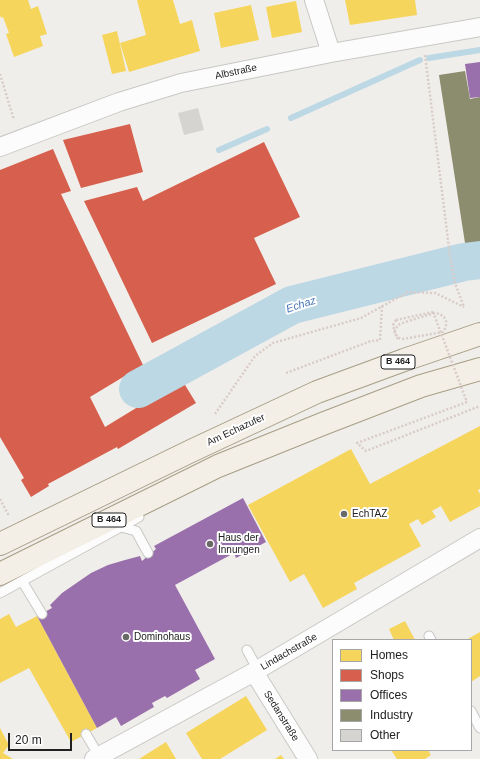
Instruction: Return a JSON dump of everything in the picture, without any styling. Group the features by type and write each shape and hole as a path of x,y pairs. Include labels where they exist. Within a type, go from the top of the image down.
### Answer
{"main road":[{"name":"Am Echazufer","path":"0,544 316,392 480,334"},
{"name":"B 464","path":"0,574 218,466 421,386 480,369"}],"street":[{"path":"314,0 331,53"},
{"name":"Albstraße","path":"0,147 20,138 118,102 181,83 331,53 480,28"},
{"name":"Lindachstraße","path":"96,758 256,671 480,538"},
{"name":"Sedanstraße","path":"256,671 308,759"}],"lane":[{"path":"0,593 121,527 218,466"},
{"path":"121,527 136,531 148,553"},
{"path":"22,581 42,614"},
{"path":"247,650 256,671"},
{"path":"472,713 480,728"},
{"path":"86,734 96,758"}],"path":[{"path":"212,420 255,356 273,344 361,318 408,292 435,293 464,307 455,283 450,256 422,37"},
{"path":"0,74 20,138"},
{"path":"380,340 382,306"},
{"path":"400,341 396,336 395,330 398,324 408,321 415,319 429,315 436,313 444,317 446,327 443,332 436,333 403,340 399,338 395,334 393,329 393,325 396,320 433,312 436,320 439,327 441,335 467,402 357,443 366,451 480,406"},
{"path":"286,373 371,341 384,341"}],"building: Homes":[{"path":"0,0 28,0 31,9 38,6 47,34 40,36 43,46 14,57 6,34 9,33 3,17 1,18 0,15"},
{"path":"137,0 173,0 180,24 192,20 200,51 129,72 120,43 146,35"},
{"path":"345,0 415,0 417,15 350,25"},
{"path":"296,1 302,32 272,38 266,7"},
{"path":"251,5 259,40 221,48 214,13"},
{"path":"117,31 126,71 112,74 102,35"},
{"name":"EchTAZ","path":"480,426 480,489 478,490 480,494 480,506 450,522 441,506 432,511 436,517 422,525 418,519 409,524 421,546 354,583 357,589 323,608 304,574 290,582 248,505 351,449 370,484"},
{"path":"9,614 16,627 37,616 97,728 71,742 29,668 0,683 0,619"},
{"path":"405,621 414,639 394,639 389,629"},
{"path":"480,632 480,676 472,681 472,639 468,639"},
{"path":"246,696 267,730 220,759 202,759 186,733"},
{"path":"0,728 9,745 3,753 13,759 0,759"},
{"path":"166,742 176,759 139,759"},
{"path":"392,751 429,751 431,755 425,759 397,759"},
{"path":"281,755 284,759 275,759"}],"building: Shops":[{"path":"130,124 143,172 81,188 63,140"},
{"path":"264,142 300,217 254,238 276,284 152,343 84,201 137,187 143,201"},
{"path":"53,149 71,191 61,194 143,365 90,397 105,427 182,380 196,403 118,449 117,447 48,484 49,486 31,497 21,480 24,478 0,437 0,170"}],"building: Offices":[{"path":"480,62 480,97 470,98 465,64"},
{"name":"Dominohaus","path":"243,498 266,542 236,558 234,553 175,585 215,659 195,670 200,679 167,698 165,696 152,703 154,707 121,726 116,717 97,728 37,616 52,608 50,605 62,593 91,573 108,565 140,556 142,561 156,549 154,546"}],"building: Industry":[{"path":"465,71 470,99 480,97 480,254 467,256 439,75"}],"building: Other":[{"path":"198,108 204,130 184,135 178,113"}],"waterway":[{"path":"429,58 480,50"},
{"path":"291,118 420,60"},
{"path":"219,150 267,129"},
{"name":"Echaz","path":"138,389 292,305 464,262 480,260"}],"place":[{"name":"EchTAZ","path":"344,514"},
{"name":"Haus der Innungen","path":"210,544"},
{"name":"Dominohaus","path":"126,637"}]}
